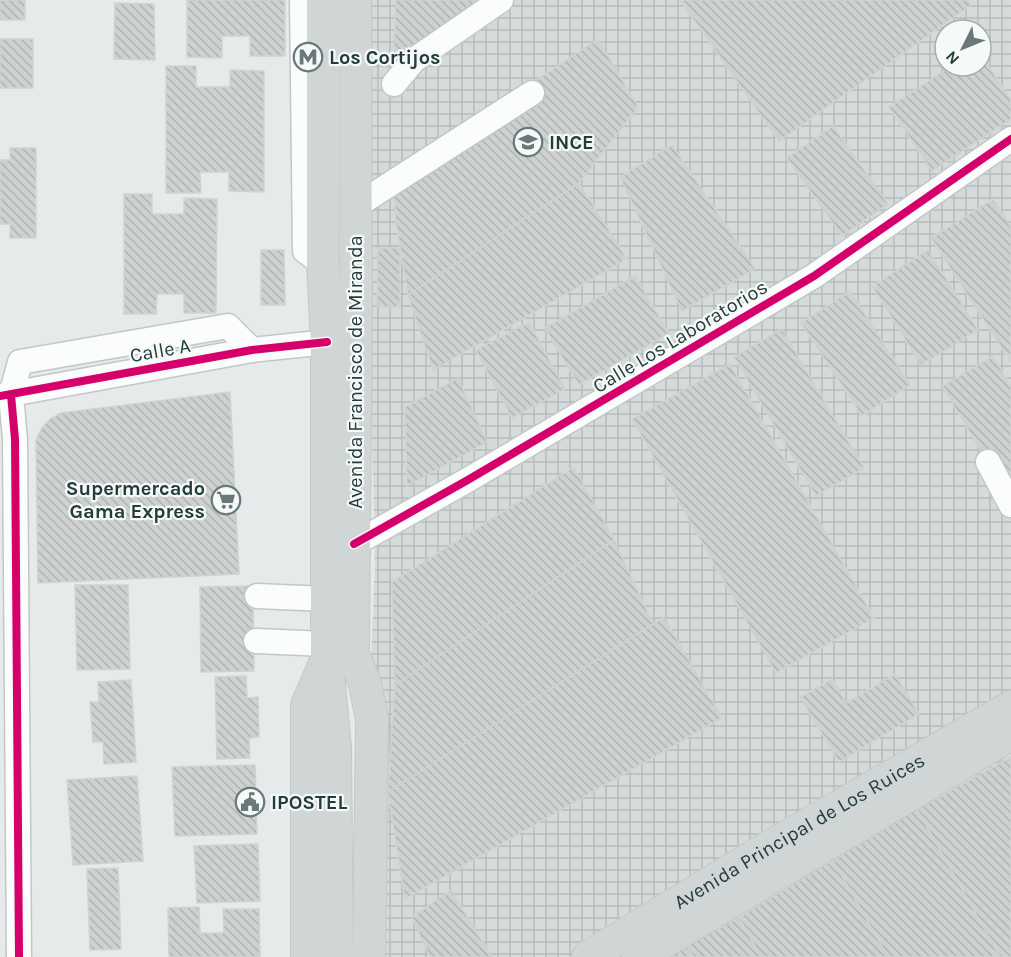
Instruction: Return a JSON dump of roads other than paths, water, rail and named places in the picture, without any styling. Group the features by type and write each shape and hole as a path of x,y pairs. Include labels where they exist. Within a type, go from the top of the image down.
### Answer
{"main road":[{"name":"Avenida Francisco de Miranda","path":"323,0 323,103 314,258 327,342 326,599 335,652 365,684 372,719 369,957"},
{"name":"Avenida Francisco de Miranda","path":"307,957 307,705 335,652 354,544 355,0"},
{"path":"335,652 337,957"},
{"name":"Avenida Principal de Los Ruices","path":"588,957 771,846 1011,707"},
{"name":"Avenida Principal de Los Ruices","path":"638,957 1011,734"}],"street":[{"name":"Avenida Francisco de Miranda","path":"302,0 303,78 314,258"},
{"path":"394,84 414,60 501,0"},
{"path":"303,78 323,103"},
{"path":"356,206 532,93"},
{"name":"Calle Los Laboratorios","path":"354,544 477,475 814,276 1011,139"},
{"name":"Calle A","path":"6,395 252,350 327,342"},
{"path":"6,395 15,439 8,552 9,924 20,957"},
{"path":"988,462 1011,505"},
{"path":"257,596 326,599"},
{"path":"256,641 335,652"}],"place":[{"name":"Los Cortijos","path":"308,57"},
{"name":"INCE","path":"528,142"},
{"name":"Supermercado Gama Express","path":"226,500"},
{"name":"IPOSTEL","path":"250,802"}]}
